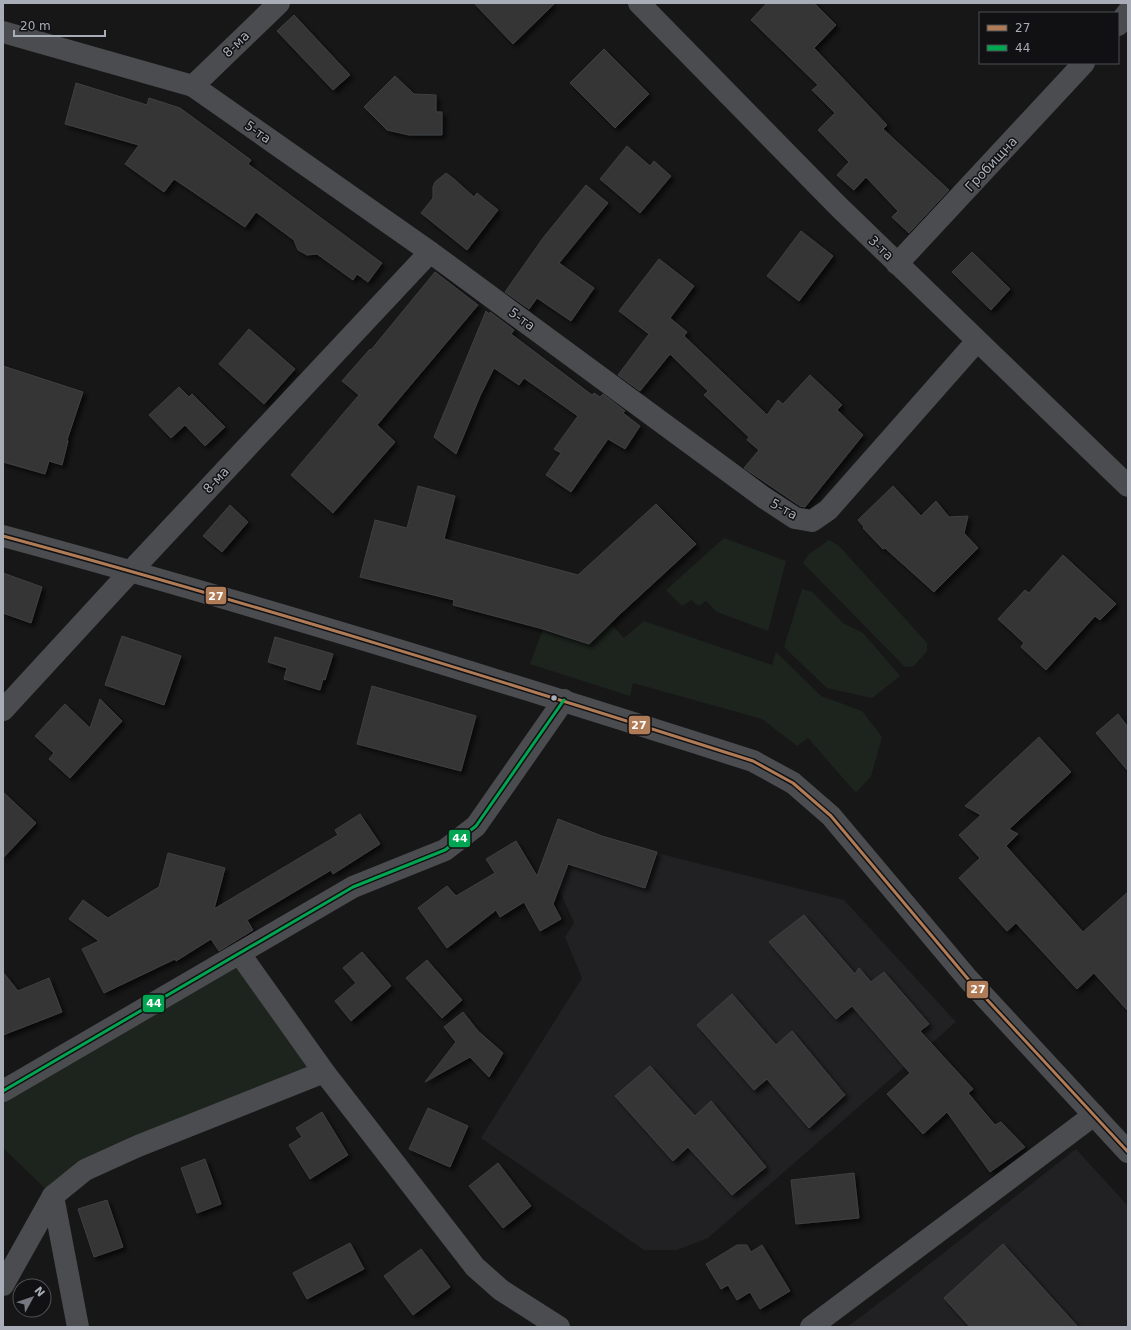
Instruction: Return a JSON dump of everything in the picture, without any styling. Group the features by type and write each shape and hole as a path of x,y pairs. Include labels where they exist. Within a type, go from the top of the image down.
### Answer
{"street":[{"name":"8-ма","path":"192,86 279,3"},
{"name":"3-та","path":"639,3 838,206 1128,486"},
{"path":"1119,24 1128,12"},
{"name":"5-та","path":"3,32 192,86 430,252 763,497 795,518 812,521 828,510 977,341"},
{"name":"Гробищна","path":"897,264 1083,64"},
{"name":"8-ма","path":"3,710 430,252"},
{"path":"3,536 131,571 564,700 754,761 793,783 831,816 968,979 1128,1152"},
{"path":"3,1091 353,888 445,850 476,826 564,700"},
{"path":"240,954 324,1072 475,1267 501,1290 559,1327"},
{"path":"3,1285 53,1196 85,1170 138,1146 324,1072"},
{"path":"811,1327 1094,1114"},
{"path":"53,1196 78,1327"}],"shaded area":[{"path":"724,538 786,561 768,631 717,612 706,601 699,606 691,600 682,606 666,590"},
{"path":"829,540 839,546 927,643 927,651 914,666 905,667 803,563 808,555"},
{"path":"802,589 812,592 843,623 863,633 900,676 872,698 827,688 784,647"},
{"path":"644,621 772,665 776,652 821,696 862,711 882,737 871,776 856,793 808,738 797,746 762,719 633,683 630,696 530,664 543,629 589,644 610,623 624,638"},
{"path":"558,819 605,837 657,853 844,900 956,1022 708,1238 677,1250 644,1250 481,1138 582,978 565,937 574,923 544,857"},
{"path":"240,954 324,1072 53,1196 3,1148 3,1096"},
{"path":"1076,1149 1128,1206 1128,1327 847,1327 895,1291"}],"building":[{"path":"474,3 555,3 513,44"},
{"path":"767,3 814,3 836,25 814,48 887,125 883,129 949,190 909,233 892,217 898,211 866,177 854,190 837,175 849,162 818,130 835,113 812,90 818,85 751,20"},
{"path":"294,15 350,75 333,90 277,31"},
{"path":"604,49 649,94 615,128 570,83"},
{"path":"395,76 414,94 436,95 436,112 442,112 442,135 409,135 387,130 364,107"},
{"path":"76,83 147,105 149,98 180,108 251,160 248,164 382,263 368,282 357,274 353,280 317,254 307,255 298,250 294,240 256,212 245,227 174,179 164,192 125,164 139,145 65,124"},
{"path":"627,146 650,166 654,161 671,176 640,213 600,179"},
{"path":"446,173 474,197 477,193 498,210 467,250 421,213 433,198 433,187 435,182"},
{"path":"586,185 608,203 559,263 594,288 571,321 537,298 529,309 505,292 543,238"},
{"path":"801,231 833,256 799,301 767,276"},
{"path":"972,252 1010,289 991,310 952,272"},
{"path":"659,259 694,286 670,318 687,332 684,336 767,415 778,400 783,404 810,375 842,405 837,410 863,435 805,507 800,506 744,468 759,450 747,440 749,437 704,395 708,391 670,354 640,391 618,375 649,334 619,311"},
{"path":"435,272 478,305 377,425 395,442 333,513 291,475 359,395 342,381 370,349 371,350"},
{"path":"486,311 489,314 490,312 514,330 511,334 592,395 594,393 600,397 603,394 625,411 623,413 640,426 625,449 608,439 571,492 546,475 561,453 554,449 578,416 524,378 519,385 494,368 480,396 456,454 434,437"},
{"path":"249,329 295,369 264,404 219,364"},
{"path":"3,366 83,392 67,440 62,465 49,461 45,474 3,462"},
{"path":"179,387 189,397 192,394 225,427 205,446 185,425 171,438 149,415"},
{"path":"418,486 455,496 444,539 578,575 656,504 696,544 589,644 543,629 453,605 454,600 360,577 375,520 407,528"},
{"path":"893,486 921,516 936,501 949,517 968,516 964,533 978,548 934,592 885,548 883,549 863,528 864,527 858,520"},
{"path":"230,505 248,522 222,552 203,536"},
{"path":"1063,555 1116,604 1100,620 1095,616 1046,670 1021,647 1024,643 998,619 1025,590 1029,593"},
{"path":"3,573 42,587 31,623 3,613"},
{"path":"122,636 181,656 164,705 105,685"},
{"path":"275,637 333,654 325,680 323,679 320,690 284,679 287,668 268,662"},
{"path":"372,686 476,716 461,771 357,744"},
{"path":"100,699 122,721 70,778 49,759 54,753 35,736 65,704 90,728"},
{"path":"1118,714 1128,727 1128,771 1096,733"},
{"path":"1039,737 1071,772 1009,829 1018,834 1006,846 1083,932 1128,892 1128,1011 1094,973 1077,989 1016,923 1007,931 959,878 980,858 959,835 981,815 965,806"},
{"path":"3,792 36,823 3,858"},
{"path":"360,814 380,844 333,874 331,870 247,920 253,930 219,951 211,939 176,961 175,959 104,993 82,949 99,941 69,919 83,900 108,918 159,887 168,853 225,868 214,909 338,835 335,830"},
{"path":"558,819 602,836 657,852 645,888 568,864 553,904 561,919 540,931 524,902 500,917 496,910 447,948 418,908 447,886 456,896 495,873 486,859 516,841 537,876"},
{"path":"804,915 855,974 859,968 871,982 884,972 929,1024 920,1031 973,1089 968,1093 995,1125 1001,1122 1025,1147 990,1172 947,1112 923,1134 887,1094 910,1073 852,1006 836,1019 769,942"},
{"path":"362,952 391,986 351,1021 335,1001 356,983 343,968"},
{"path":"427,960 462,1000 442,1018 406,978"},
{"path":"3,972 18,991 49,978 62,1012 3,1035"},
{"path":"732,994 776,1045 792,1031 845,1095 809,1128 767,1079 754,1090 697,1025"},
{"path":"463,1012 478,1031 503,1053 489,1077 470,1057 425,1082 456,1042 444,1027"},
{"path":"650,1066 695,1116 711,1101 766,1167 732,1195 688,1147 673,1161 615,1096"},
{"path":"428,1108 468,1126 450,1167 409,1149"},
{"path":"322,1112 348,1155 310,1179 289,1145 302,1137 296,1128"},
{"path":"205,1159 221,1204 197,1213 181,1168"},
{"path":"498,1163 531,1206 503,1228 469,1186"},
{"path":"854,1173 859,1218 796,1224 791,1180"},
{"path":"107,1200 123,1247 94,1257 78,1209"},
{"path":"350,1243 364,1269 307,1299 293,1273"},
{"path":"1003,1244 1078,1327 970,1327 944,1298"},
{"path":"737,1245 747,1245 751,1252 762,1245 790,1291 760,1309 750,1292 737,1300 728,1285 721,1289 706,1264"},
{"path":"421,1249 450,1287 413,1315 384,1276"}],"transit line":[{"name":"27","path":"3,536 380,644 753,761 793,783 831,816 968,979 1128,1152"},
{"name":"44","path":"3,1091 353,887 445,850 476,826 564,700"}]}
